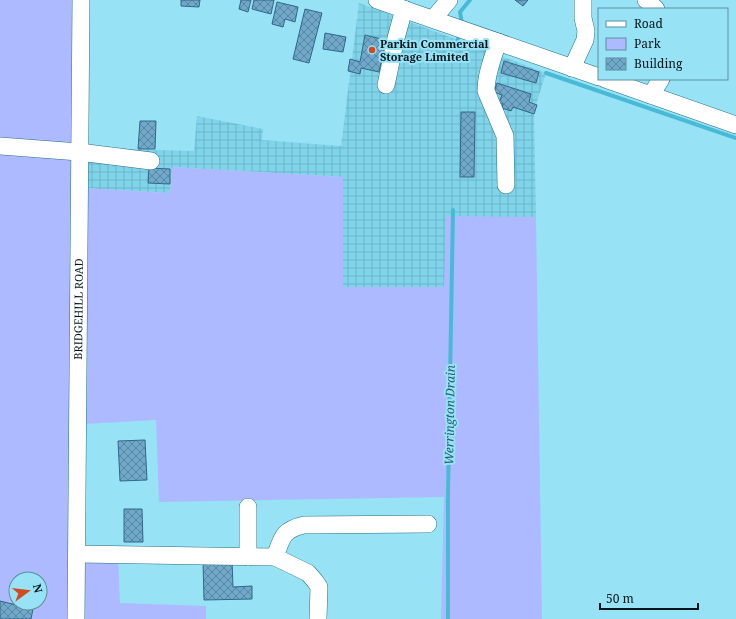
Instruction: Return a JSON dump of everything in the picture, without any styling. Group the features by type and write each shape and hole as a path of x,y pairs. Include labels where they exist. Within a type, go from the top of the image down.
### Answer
{"street":[{"name":"BRIDGEHILL ROAD","path":"76,619 81,0"},
{"path":"377,0 598,77"},
{"path":"433,19 449,0"},
{"path":"572,68 585,40 586,31 583,18 583,0"},
{"path":"646,0 655,8"},
{"path":"386,85 404,9"},
{"path":"498,42 486,84 486,91 505,136 506,186"},
{"path":"608,80 736,125"},
{"path":"651,95 660,80"},
{"path":"0,146 79,152 151,161"},
{"path":"248,507 248,557"},
{"path":"275,557 282,538 286,532 304,525 428,524"},
{"path":"77,554 275,557 308,573 315,581 319,587 318,619"}],"shaded area":[{"path":"359,3 546,73 534,111 536,217 446,217 445,287 343,287 343,177 172,167 170,193 82,188 83,148 194,151 197,116 263,129 262,140 341,146"}],"green space":[{"path":"0,0 72,0 69,619 0,619"},
{"path":"172,167 343,177 343,287 444,287 446,216 536,217 542,619 441,619 444,497 159,502 156,420 84,424 82,188 170,193"},
{"path":"79,556 118,557 120,603 206,606 206,619 79,619"}],"building":[{"path":"181,0 200,0 199,7 181,6"},
{"path":"241,0 251,0 248,12 239,9"},
{"path":"254,0 274,0 271,14 252,9"},
{"path":"515,0 528,0 523,6"},
{"path":"277,2 298,7 295,22 285,19 283,27 272,24"},
{"path":"305,9 322,13 309,63 293,59"},
{"path":"325,33 346,37 343,52 323,49"},
{"path":"365,35 386,40 379,72 361,68 360,74 348,71 350,59 360,62"},
{"path":"504,61 539,72 536,83 501,73"},
{"path":"497,83 531,94 529,102 537,105 534,114 513,107 511,111 502,108 503,104 499,103 502,95 494,92"},
{"path":"461,112 475,112 474,177 460,177"},
{"path":"140,121 156,121 155,149 138,149"},
{"path":"149,168 170,169 170,184 148,183"},
{"path":"145,440 147,480 120,481 118,441"},
{"path":"124,509 142,509 143,542 124,542"},
{"path":"232,560 233,587 252,586 252,599 204,600 203,561"},
{"path":"0,601 8,603 8,611 33,611 31,619 0,619"}],"waterway":[{"name":"Werrington Drain","path":"462,24 460,12 470,0"},
{"name":"Werrington Drain","path":"457,44 458,38"},
{"path":"546,73 736,138"},
{"name":"Werrington Drain","path":"448,619 448,493 453,210"}],"place":[{"name":"Parkin Commercial Storage Limited","path":"372,50"}]}
